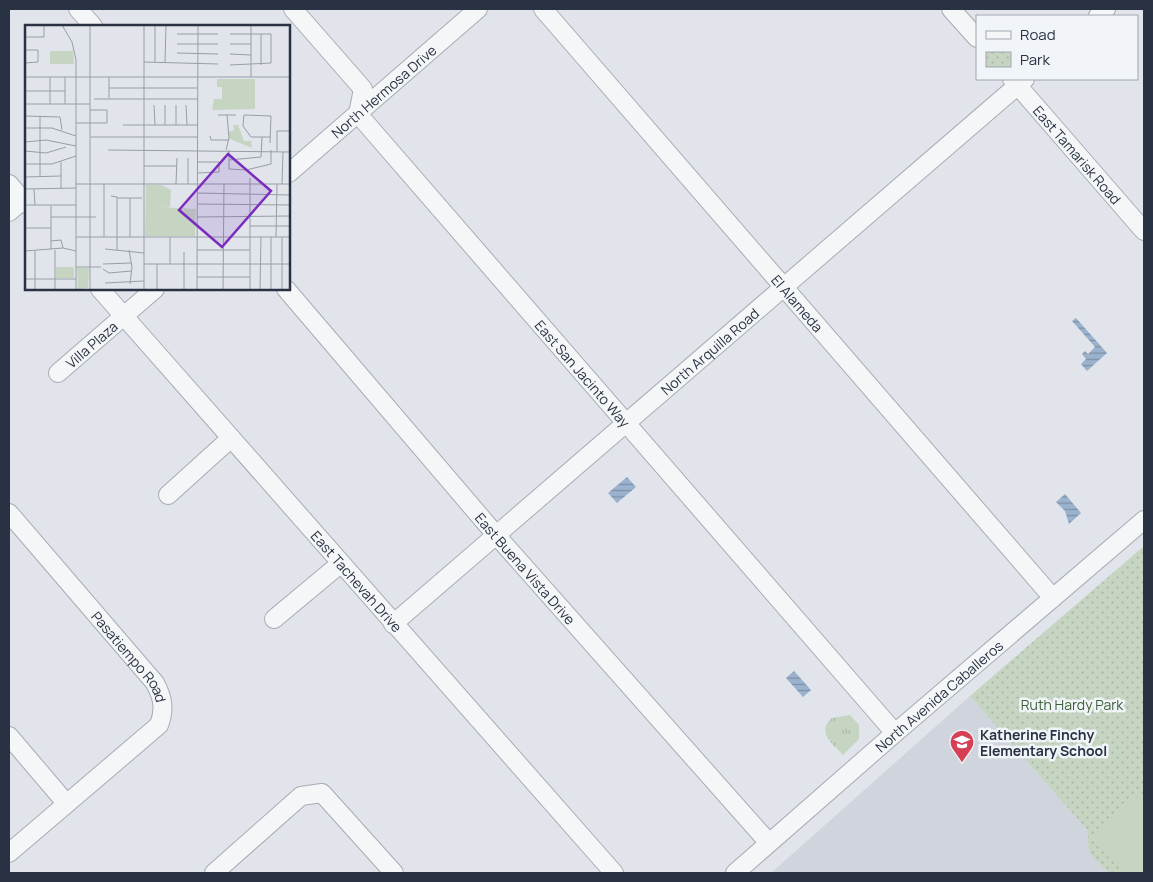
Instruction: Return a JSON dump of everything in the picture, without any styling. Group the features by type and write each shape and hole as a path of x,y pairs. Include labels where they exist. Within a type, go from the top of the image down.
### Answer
{"street":[{"path":"78,9 92,25"},
{"path":"293,9 363,89 358,114"},
{"name":"North Hermosa Drive","path":"290,173 478,9"},
{"name":"El Alameda","path":"542,9 1053,598"},
{"path":"951,9 976,37"},
{"name":"North Arquilla Road","path":"392,624 784,286 1018,81"},
{"name":"East Tamarisk Road","path":"1018,81 1144,231"},
{"name":"East San Jacinto Way","path":"358,114 895,733"},
{"path":"9,184 25,202 9,212"},
{"name":"East Tachevah Drive","path":"101,290 392,624 614,873"},
{"path":"124,316 154,290"},
{"name":"East Buena Vista Drive","path":"287,290 496,535 769,843"},
{"name":"Villa Plaza","path":"58,373 124,316"},
{"path":"168,495 230,439"},
{"name":"Pasatiempo Road","path":"9,513 155,684 162,695 163,713 159,725 66,803 9,854"},
{"name":"North Avenida Caballeros","path":"735,873 1144,520"},
{"path":"274,619 340,564"},
{"path":"9,736 66,803"},
{"path":"214,873 301,796 322,793 394,873"}],"shaded area":[{"name":"Katherine Finchy Elementary School","path":"970,696 1087,830 1089,852 1108,873 771,873"}],"green space":[{"name":"Ruth Hardy Park","path":"1144,546 1144,873 1108,873 1089,852 1087,830 970,696"},
{"path":"850,715 859,725 859,739 843,755 830,742 825,728 832,718"},
{"path":"1140,795 1144,799 1144,865 1135,873 1125,873 1092,836"}],"water":[{"path":"1076,318 1107,353 1087,371 1081,364 1086,359 1082,354 1085,351 1088,354 1095,347 1072,321"},
{"path":"627,477 636,487 617,503 608,493"},
{"path":"1065,494 1081,513 1069,524 1065,511 1056,502"},
{"path":"794,671 811,690 803,697 786,678"}],"place":[{"name":"Katherine Finchy Elementary School","path":"962,763"}]}
